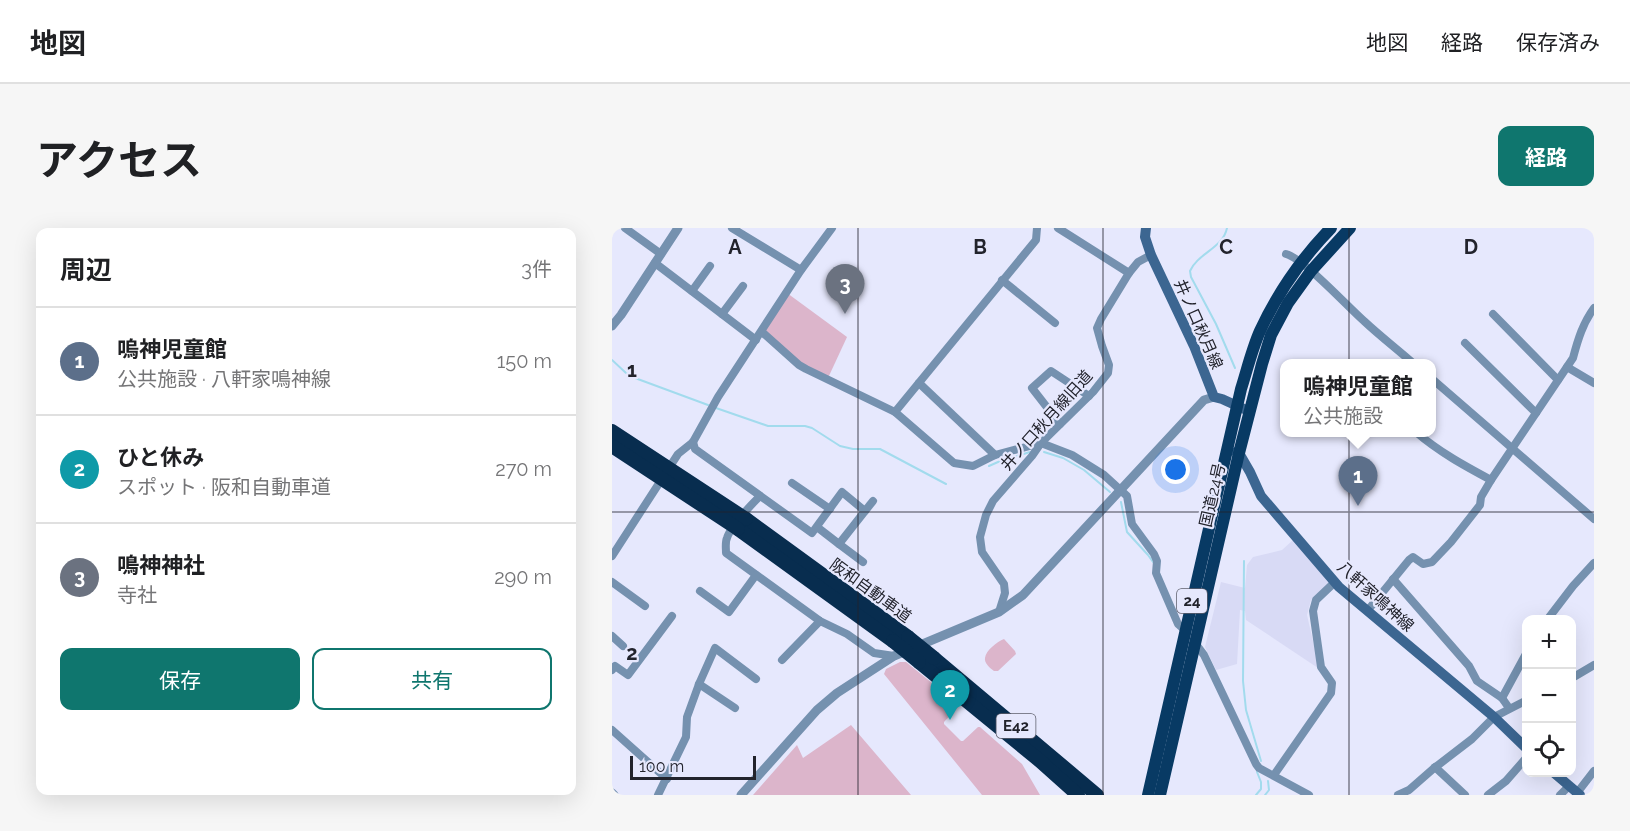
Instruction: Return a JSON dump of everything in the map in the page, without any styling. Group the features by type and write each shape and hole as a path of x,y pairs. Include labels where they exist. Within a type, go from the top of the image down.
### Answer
{"highway":[{"name":"国道24号","path":"1243,409 1241,389 1259,333 1280,292 1300,263 1331,228"},
{"name":"国道24号","path":"1148,795 1185,630 1243,409 1262,364 1271,335 1288,303 1311,271 1350,228"},
{"name":"阪和自動車道","path":"612,431 742,524 908,637 1097,795"},
{"name":"阪和自動車道","path":"612,446 742,524 919,662 1078,795"},
{"name":"国道24号","path":"1160,795 1233,451"}],"main road":[{"name":"井ノ口秋月線","path":"1146,228 1145,237 1151,255 1194,346 1214,397"},
{"path":"1214,397 1243,409"},
{"name":"八軒家鳴神線","path":"1233,451 1250,472 1261,496 1335,582 1494,717 1522,744"},
{"path":"1559,777 1575,791"}],"street":[{"path":"625,228 661,254"},
{"path":"612,326 678,228"},
{"path":"732,228 801,270"},
{"path":"612,556 678,454 693,442 718,397 801,270 832,228"},
{"path":"895,412 1036,240 1037,228"},
{"path":"1058,228 1129,273"},
{"path":"1286,254 1293,256 1311,271 1364,322 1409,359"},
{"name":"井ノ口秋月線旧道","path":"999,612 1005,593 1004,584 982,552 981,528 993,501 1041,443 1089,396 1108,373 1109,365 1097,328 1129,273 1138,262 1151,255"},
{"path":"655,263 756,340"},
{"path":"692,291 710,266"},
{"path":"1002,280 1055,323"},
{"path":"722,314 743,286"},
{"path":"1368,610 1413,557 1423,564 1432,562 1480,505 1481,497 1491,480 1574,358 1578,337 1594,308"},
{"path":"1493,314 1558,380"},
{"path":"762,332 799,365 895,412 954,463 973,466 995,455 1041,443 1072,455 1104,475 1127,496 1132,524 1154,554 1157,561 1156,573 1178,624 1204,655 1256,764 1259,768 1309,795"},
{"path":"1465,343 1536,413"},
{"path":"1567,367 1594,383"},
{"path":"1060,424 1032,388 1051,371 1089,396"},
{"path":"919,383 995,455"},
{"path":"1436,383 1594,519"},
{"path":"741,795 816,710 837,693 894,656 999,612 1023,595 1204,400 1214,397"},
{"path":"1421,437 1454,460 1491,480"},
{"path":"693,442 695,449 812,533 842,492 865,511"},
{"path":"792,483 830,509"},
{"path":"760,496 746,510 726,540 726,553 820,621 847,634 874,653 894,656"},
{"path":"839,544 873,501"},
{"path":"816,527 862,562"},
{"path":"1551,615 1594,563"},
{"path":"700,591 729,612 756,575"},
{"path":"1393,579 1469,666 1477,681 1502,698 1509,708"},
{"path":"612,582 645,606"},
{"path":"1274,775 1331,693 1332,683 1321,667 1312,611 1316,600 1335,582"},
{"path":"612,670 615,666 628,675 672,616"},
{"path":"782,660 820,621"},
{"path":"612,636 622,646"},
{"path":"661,794 686,737 687,717 715,648 756,679"},
{"path":"1502,698 1522,661"},
{"path":"1576,676 1594,665"},
{"path":"699,684 735,708"},
{"path":"1398,795 1409,790 1472,739 1494,717 1522,702"},
{"path":"612,730 667,779"},
{"path":"1488,795 1506,781 1522,763"},
{"path":"1435,767 1465,795"},
{"path":"1560,795 1575,791 1594,771"}],"shaded area":[{"path":"787,293 847,337 828,378 804,367 763,332"},
{"path":"1293,540 1331,581 1311,600 1307,615 1321,670 1246,620 1245,611 1240,610 1237,664 1216,670 1205,647 1221,582 1245,588 1247,565 1253,557 1282,550"},
{"path":"1004,639 1016,654 998,671 994,671 985,662 985,658 992,647"},
{"path":"900,662 906,662 958,704 944,724 961,741 980,727 1022,764 1040,795 982,795 884,674 886,669"},
{"path":"851,725 911,795 753,795 797,745 803,758"}],"waterway":[{"path":"1227,228 1221,241 1190,271 1235,368"},
{"path":"612,360 635,378 708,405"},
{"path":"716,408 768,426 812,428 840,446 853,449 880,449 946,484"},
{"path":"989,466 1030,452"},
{"path":"1044,452 1063,458 1084,470 1110,492"},
{"path":"1121,502 1127,532 1153,562"},
{"path":"1244,561 1243,681 1246,710 1261,761"},
{"path":"1256,795 1261,789 1257,772"},
{"path":"1265,795 1269,790 1268,781"}],"place":[{"name":"鳴神神社","path":"845,314"},
{"name":"嗚神児童館","path":"1358,506"},
{"name":"ひと休み","path":"950,720"}]}
